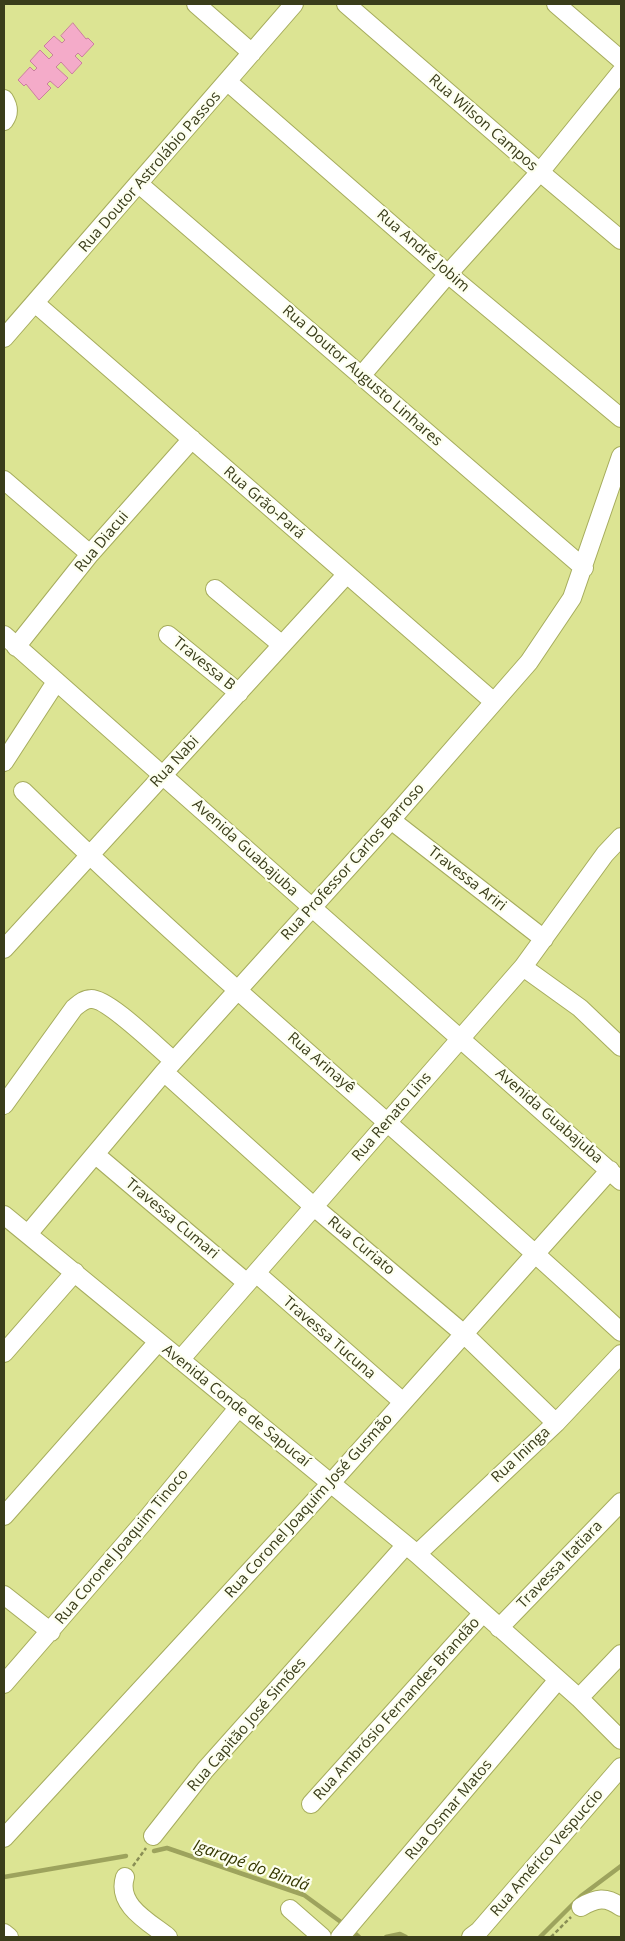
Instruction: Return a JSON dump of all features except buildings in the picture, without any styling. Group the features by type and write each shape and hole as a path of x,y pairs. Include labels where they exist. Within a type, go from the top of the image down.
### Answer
{"street":[{"path":"196,4 252,53"},
{"name":"Rua Doutor Astrolábio Passos","path":"4,338 294,4"},
{"name":"Rua Wilson Campos","path":"346,4 621,240"},
{"path":"556,4 621,60"},
{"path":"361,376 448,274 540,172 621,72"},
{"name":"Rua André Jobim","path":"228,82 448,274 621,418"},
{"path":"4,99 8,105 8,112 4,121"},
{"name":"Rua Doutor Augusto Linhares","path":"139,184 584,568"},
{"name":"Rua Grão-Pará","path":"36,303 494,702"},
{"name":"Rua Diacui","path":"10,641 192,439"},
{"name":"Rua Professor Carlos Barroso","path":"28,1234 169,1066 238,992 391,820 494,702 553,629 572,598 584,568 621,456"},
{"path":"4,480 90,554"},
{"name":"Rua Nabi","path":"4,949 346,575"},
{"path":"215,589 282,645"},
{"name":"Travessa B","path":"168,635 240,693"},
{"name":"Avenida Guabajuba","path":"10,641 616,1175"},
{"path":"4,762 56,682"},
{"name":"Rua Arinayê","path":"23,791 89,856 238,992 389,1121 538,1254 621,1332"},
{"name":"Travessa Ariri","path":"391,820 544,939"},
{"name":"Rua Renato Lins","path":"180,1360 523,968 597,869 605,854 621,838"},
{"path":"523,968 580,1008 621,1048"},
{"name":"Rua Curiato","path":"4,1105 64,1022 81,1002 90,999 99,1000 112,1008 313,1206 464,1334 556,1423"},
{"name":"Travessa Cumari","path":"96,1155 252,1278"},
{"name":"Rua Coronel Joaquim José Gusmão","path":"4,1838 331,1483 464,1334 538,1254 616,1175"},
{"name":"Avenida Conde de Sapucaí","path":"4,1215 411,1550 579,1698 621,1740"},
{"path":"4,1353 75,1272"},
{"name":"Travessa Tucuna","path":"252,1278 403,1402"},
{"path":"4,1516 158,1342"},
{"name":"Rua Ininga","path":"411,1550 556,1423 621,1354"},
{"name":"Rua Coronel Joaquim Tinoco","path":"4,1684 51,1632 239,1407"},
{"name":"Travessa Itatiara","path":"499,1628 621,1502"},
{"name":"Rua Capitão José Simões","path":"154,1836 205,1770 411,1550"},
{"path":"4,1595 51,1632"},
{"name":"Rua Ambrósio Fernandes Brandão","path":"311,1804 482,1614"},
{"path":"579,1698 621,1654"},
{"name":"Rua Osmar Matos","path":"345,1932 558,1681"},
{"name":"Rua Américo Vespuccio","path":"479,1935 621,1767"},
{"path":"125,1878 122,1889 128,1904 168,1937"},
{"path":"581,1907 604,1898 621,1907"},
{"path":"290,1909 322,1937"},
{"path":"4,1933 9,1937"}],"path":[{"path":"125,1878 154,1836"},
{"path":"551,1937 581,1907"}],"waterway":[{"name":"Igarapé do Bindá","path":"154,1851 167,1848 304,1895 345,1925"},
{"name":"Igarapé do Bindá","path":"4,1877 126,1856"},
{"name":"Igarapé do Bindá","path":"540,1937 581,1896 621,1866"},
{"name":"Igarapé do Bindá","path":"351,1930 359,1937"},
{"name":"Igarapé do Bindá","path":"386,1937 400,1934 406,1937"}]}
